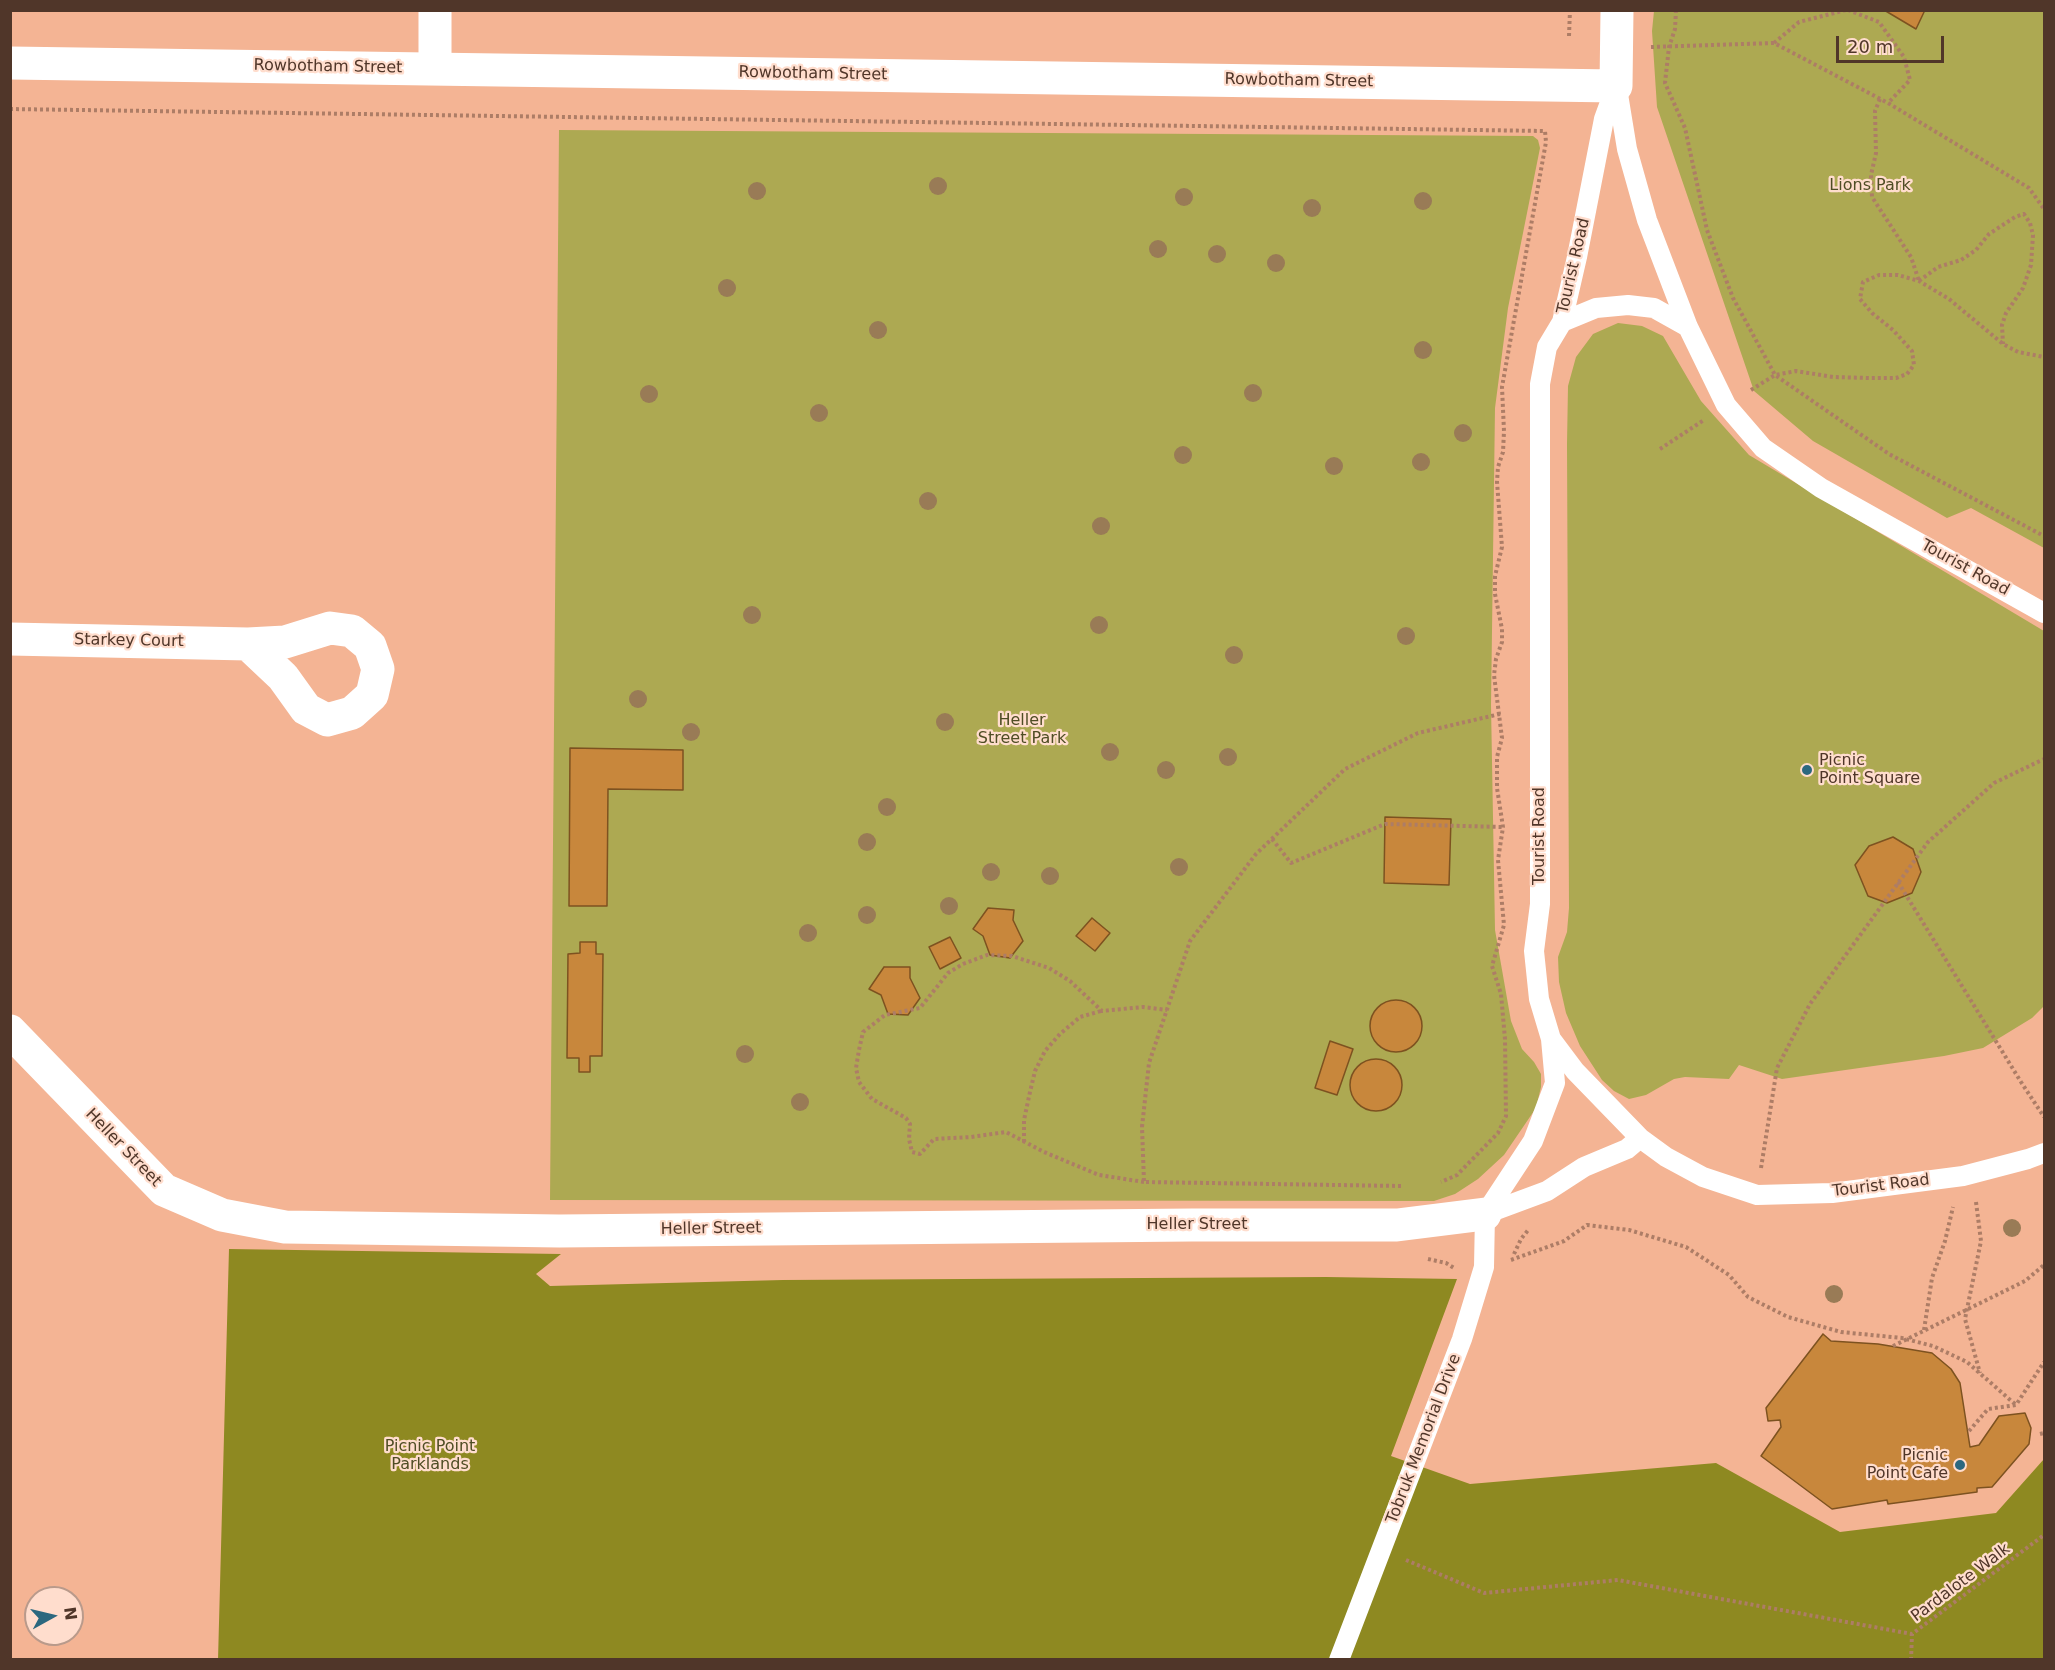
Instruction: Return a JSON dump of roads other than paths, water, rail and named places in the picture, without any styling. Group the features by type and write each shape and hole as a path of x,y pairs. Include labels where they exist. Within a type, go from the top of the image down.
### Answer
{"street":[{"path":"435,10 435,69"},
{"name":"Tourist Road","path":"1616,86 1617,10"},
{"name":"Rowbotham Street","path":"10,63 1616,86"},
{"name":"Starkey Court","path":"10,639 248,644"},
{"name":"Heller Street","path":"10,1031 164,1190 222,1215 285,1227 559,1231 1397,1225 1485,1214"}],"lane":[{"name":"Tourist Road","path":"1616,86 1604,119 1580,246 1562,322 1547,346 1540,384 1540,904 1534,951 1539,999 1551,1040 1575,1071 1640,1137 1666,1157 1702,1177 1757,1195 1832,1193 1963,1176 2028,1160 2044,1153"},
{"name":"Tourist Road","path":"1616,86 1627,149 1647,220 1688,327 1726,405 1763,448 1821,488 2044,613"},
{"path":"1562,322 1596,309 1628,305 1654,308 1688,327"},
{"path":"1485,1214 1533,1141 1555,1083 1551,1040"},
{"name":"Heller Street","path":"1485,1214 1547,1191 1584,1167 1627,1149 1640,1137"},
{"name":"Tobruk Memorial Drive","path":"1339,1659 1462,1339 1484,1267 1485,1214"}],"place":[{"name":"Picnic Point Square","path":"1807,770"},
{"name":"Picnic Point Cafe","path":"1960,1465"}],"park label":[{"name":"Lions Park","path":"1870,186"},
{"name":"Heller Street Park","path":"1022,730"},
{"name":"Picnic Point Parklands","path":"430,1456"}]}
